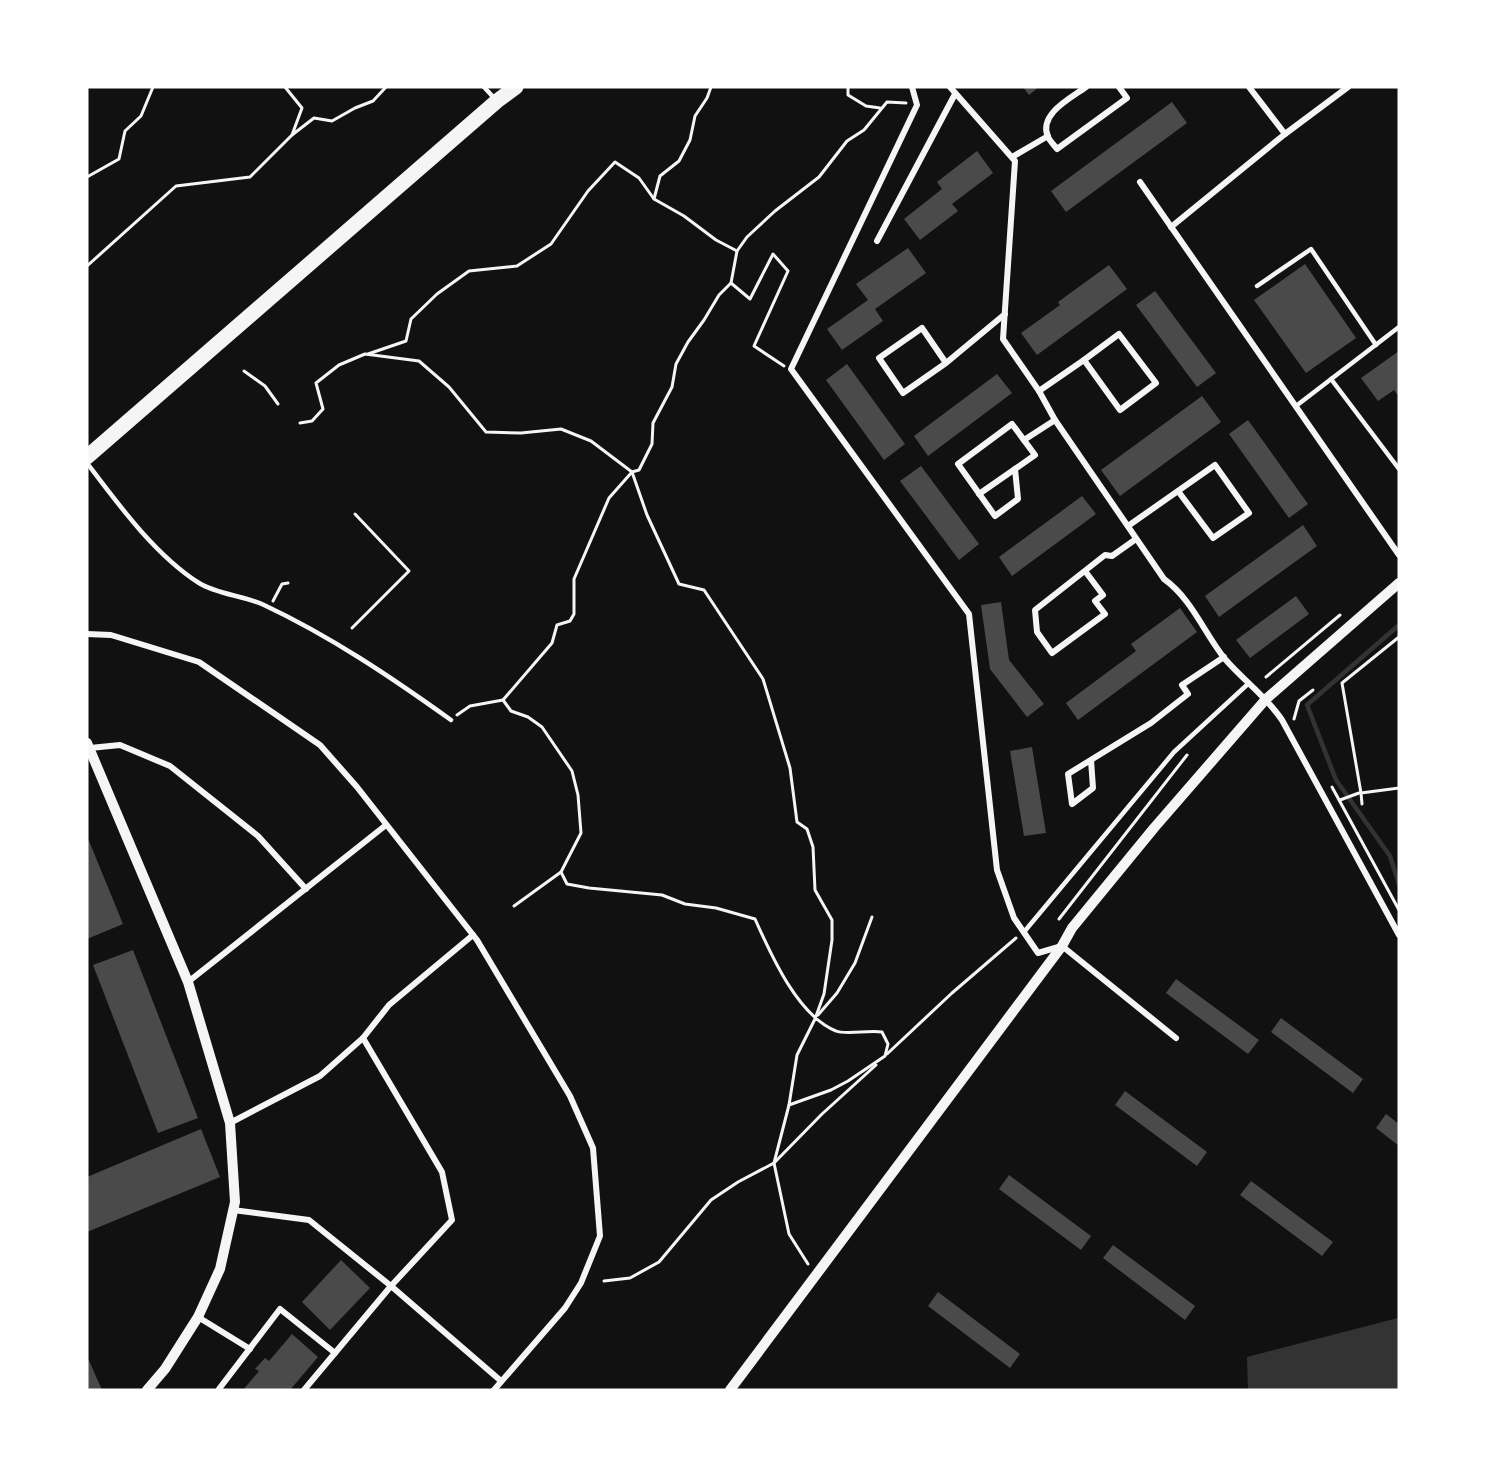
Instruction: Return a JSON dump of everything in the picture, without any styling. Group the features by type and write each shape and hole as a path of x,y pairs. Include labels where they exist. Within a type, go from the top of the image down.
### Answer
{"main road":[{"path":"87,458 497,101 516,87"}],"street":[{"path":"912,87 917,105 790,369 969,614 997,870 1014,918 1038,953 1062,946"},
{"path":"950,87 1015,161 1004,339 1039,391 1055,420 1164,579 1178,588 1224,657 1266,699 1282,720 1399,935"},
{"path":"1086,87 1057,108 1047,122 1048,136 1057,149 1127,98 1119,87"},
{"path":"1249,87 1285,134"},
{"path":"1171,227 1285,134 1348,87"},
{"path":"877,241 956,94"},
{"path":"1012,158 1048,136"},
{"path":"1140,182 1399,555"},
{"path":"946,363 922,328 879,358 903,393 946,363 1005,314"},
{"path":"1039,391 1119,334 1156,383 1120,410 1084,360"},
{"path":"1024,440 1055,420"},
{"path":"979,494 1035,455 1012,424 957,465 995,516 1018,499 1015,469"},
{"path":"1128,526 1215,465 1249,513 1213,538 1178,491"},
{"path":"1085,571 1103,595 1095,601 1105,614 1052,653 1037,632 1035,610 1085,571 1106,555 1112,556 1136,539"},
{"path":"731,1390 1062,946 1072,928 1154,828 1266,699 1399,583"},
{"path":"87,634 111,635 199,662 320,745 357,787 473,935 570,1096 594,1148 600,1236 581,1282 565,1308 494,1390"},
{"path":"1091,760 1093,788 1072,804 1068,774 1150,723 1188,694 1182,685 1224,657"},
{"path":"147,1390 165,1369 198,1317 220,1269 235,1202 231,1123 188,981 88,746 120,745 170,766 258,836 306,889"},
{"path":"188,981 386,825"},
{"path":"231,1123 320,1076 363,1038 389,1005 473,935"},
{"path":"1062,946 1176,1038"},
{"path":"304,1390 391,1286 452,1220 442,1172 363,1038"},
{"path":"233,1210 309,1220 391,1286 501,1382"},
{"path":"219,1389 280,1309 335,1353"},
{"path":"198,1317 250,1349"}],"lane":[{"path":"484,87 497,101"},
{"path":"1257,286 1311,249 1376,345"},
{"path":"1296,406 1399,327"},
{"path":"1331,379 1399,469"},
{"path":"87,463 110,494 161,552 200,584 270,608 373,664 451,720"},
{"path":"1024,932 1174,752 1249,683"}],"path":[{"path":"87,177 119,159 125,131 141,116 153,87"},
{"path":"285,87 302,108 292,135"},
{"path":"87,266 176,186 250,177 292,135 314,118 332,121 355,108 373,102 386,87"},
{"path":"654,199 660,176 679,161 690,140 695,116 708,98 711,87"},
{"path":"848,87 848,94 866,106 880,108"},
{"path":"460,712 470,706 503,700 552,643 557,625 570,621 574,614 574,579 609,498 632,472 639,470 652,444 653,423 672,387 676,364 718,295 731,283 737,251 747,237 775,211 819,177 848,141 864,130 887,102 917,105"},
{"path":"300,423 312,421 323,409 316,383 339,365 406,341 411,319 437,294 469,271 517,266 551,244 588,191 615,162 639,178 654,199 684,216 716,240 737,251"},
{"path":"731,283 750,299 773,255 788,271 754,346 781,365"},
{"path":"365,354 419,361 449,387 486,432 521,433 561,429 591,441 632,472 647,515 679,584 704,590 763,679 790,768 797,822 807,829 813,847 815,890 832,920 832,940 824,994 815,1019 796,1055 789,1105 774,1163 789,1234 803,1259 817,1275"},
{"path":"244,371 265,386 278,404"},
{"path":"352,628 409,572 355,514"},
{"path":"270,608 282,584 288,583"},
{"path":"1266,677 1346,611"},
{"path":"1362,804 1342,683 1399,637"},
{"path":"1296,724 1293,717 1299,701 1313,690"},
{"path":"503,700 511,711 528,717 542,727 572,771 578,795 581,833 561,872 514,906"},
{"path":"1059,919 1179,764 1195,747"},
{"path":"1328,781 1399,910"},
{"path":"1340,800 1360,793 1399,788"},
{"path":"561,872 567,884 662,895 685,904 708,907 755,919 774,962 815,1019 837,1032 871,1030 882,1032 888,1044 885,1056 831,1090 789,1105"},
{"path":"815,1019 837,993 855,963 872,917"},
{"path":"604,1281 630,1278 659,1262 711,1200 738,1182 774,1163 822,1114 952,993 1024,932"}],"shaded area":[{"path":"1398,1318 1399,1390 1248,1390 1247,1357"}],"building":[{"path":"1023,87 1039,87 1029,95"},
{"path":"1172,102 1187,123 1066,212 1051,191"},
{"path":"977,151 993,173 952,204 958,211 920,240 904,219 942,189 937,182"},
{"path":"908,248 926,273 875,309 883,321 842,350 827,329 868,300 856,284"},
{"path":"1305,264 1356,338 1306,373 1254,300"},
{"path":"1109,265 1127,289 1037,355 1021,333 1060,305 1058,302"},
{"path":"1155,291 1216,373 1197,387 1136,305"},
{"path":"1399,351 1399,397 1394,390 1378,401 1361,378"},
{"path":"847,364 905,444 884,460 826,380"},
{"path":"997,374 1012,393 928,456 914,436"},
{"path":"1202,396 1221,422 1120,496 1101,470"},
{"path":"1248,420 1308,504 1289,518 1229,434"},
{"path":"921,466 979,544 959,560 900,481"},
{"path":"1082,496 1096,514 1012,576 999,557"},
{"path":"1303,525 1317,546 1219,617 1205,596"},
{"path":"1296,596 1309,614 1250,658 1236,640"},
{"path":"1001,602 1009,660 1044,704 1027,717 990,669 981,605"},
{"path":"1180,608 1197,632 1078,720 1066,703 1136,651 1131,644"},
{"path":"1032,747 1046,833 1024,836 1010,751"},
{"path":"87,836 123,924 87,939"},
{"path":"133,950 198,1118 158,1133 93,965"},
{"path":"1176,979 1259,1040 1248,1054 1166,993"},
{"path":"1281,1018 1363,1079 1353,1093 1271,1032"},
{"path":"1125,1091 1207,1152 1197,1166 1115,1105"},
{"path":"1386,1114 1399,1124 1399,1146 1376,1128"},
{"path":"201,1129 220,1177 87,1232 87,1177"},
{"path":"1009,1175 1091,1236 1081,1250 999,1189"},
{"path":"1251,1181 1333,1242 1322,1256 1240,1195"},
{"path":"1113,1245 1195,1306 1185,1320 1103,1258"},
{"path":"341,1260 370,1288 330,1330 302,1302"},
{"path":"938,1292 1020,1354 1010,1368 928,1306"},
{"path":"292,1334 318,1357 290,1390 243,1390 259,1371 255,1369 265,1358 269,1361"},
{"path":"87,1356 102,1390 87,1390"}],"waterway":[{"path":"1399,625 1307,705 1336,780 1390,856 1399,884"}]}
